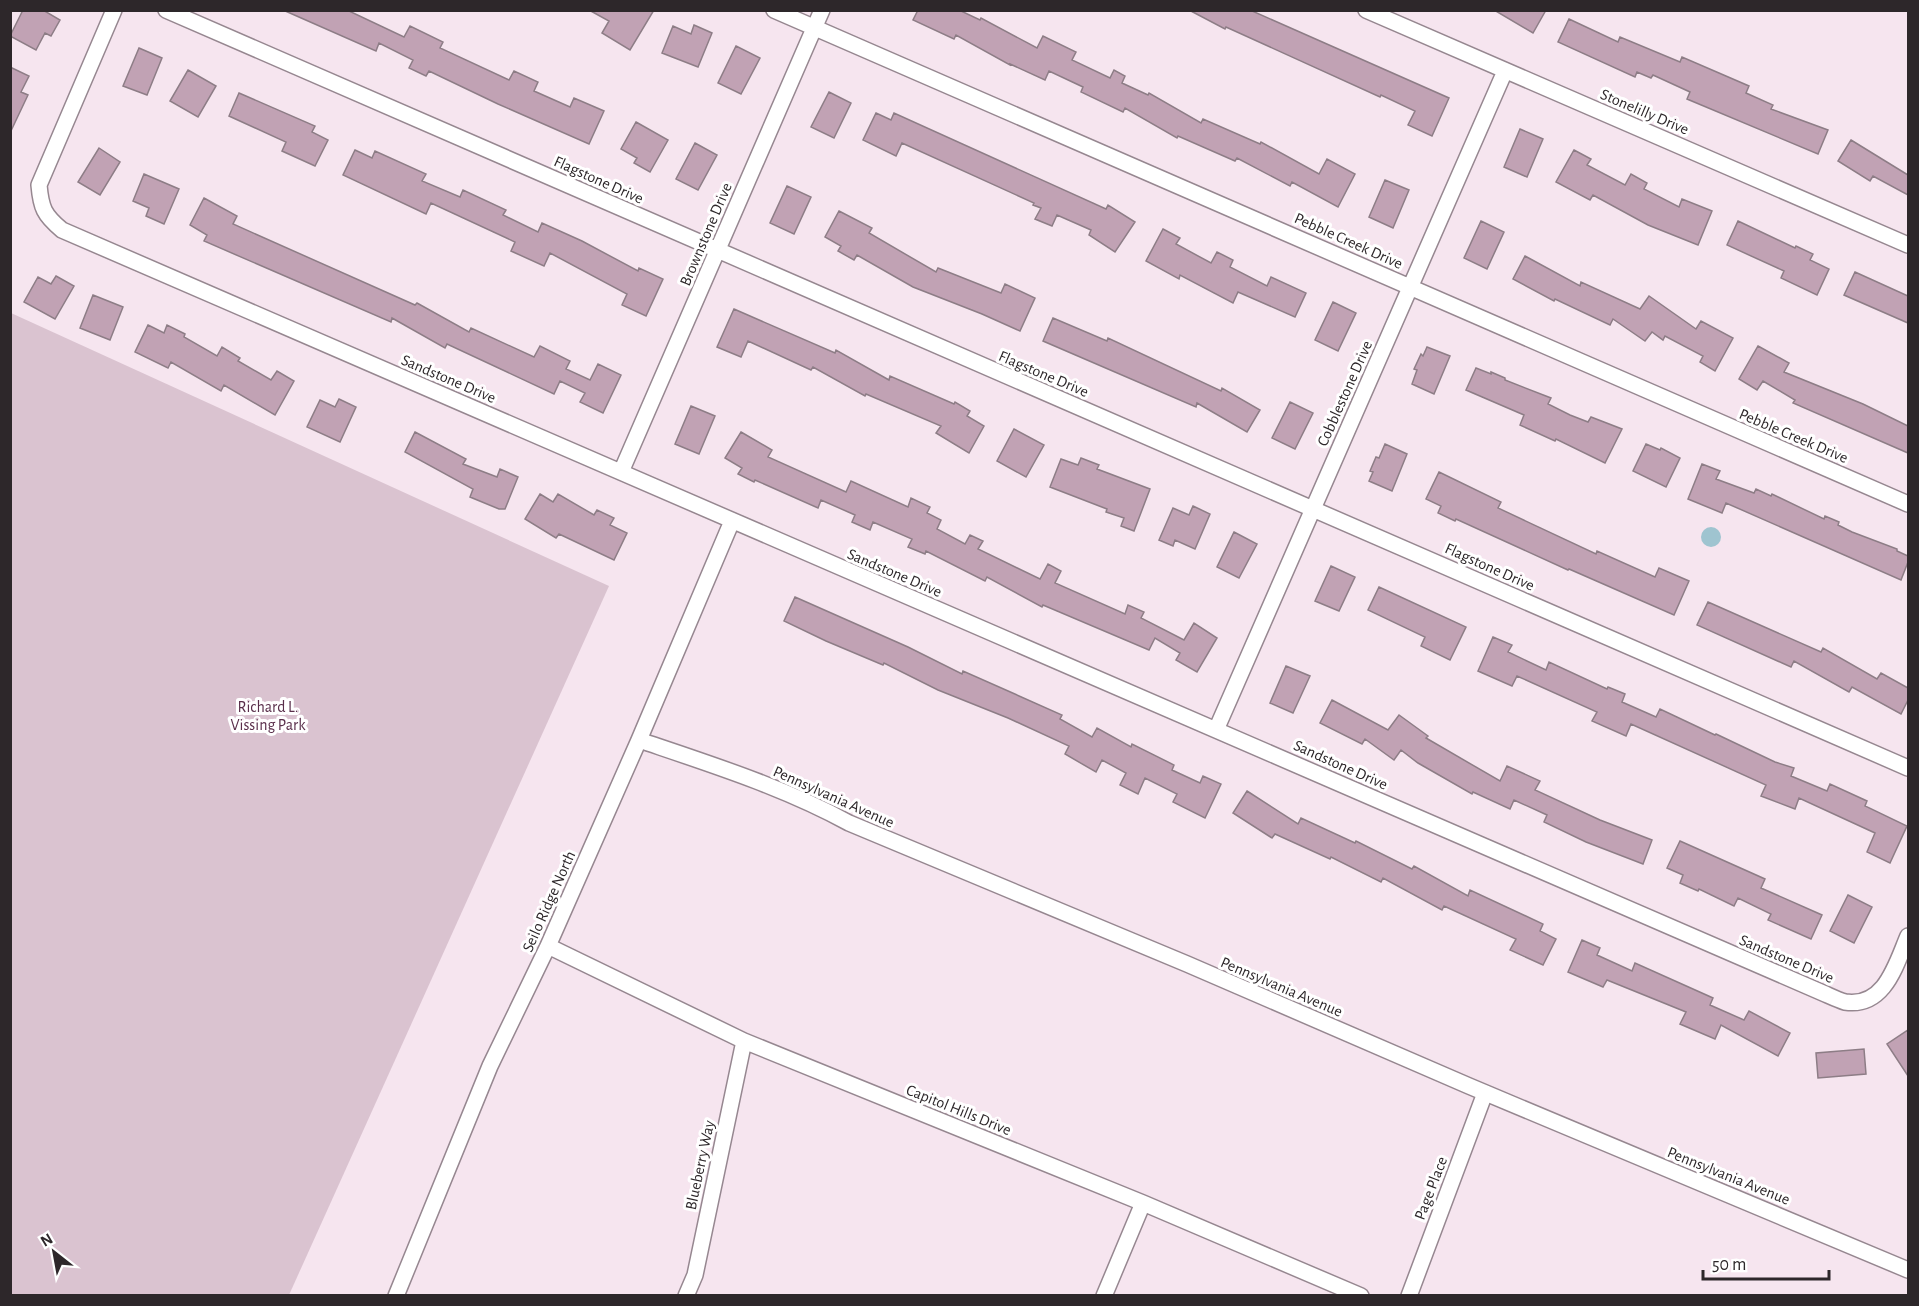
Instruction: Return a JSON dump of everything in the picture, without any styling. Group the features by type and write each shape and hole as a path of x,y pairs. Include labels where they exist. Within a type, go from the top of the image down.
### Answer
{"street":[{"name":"Sandstone Drive","path":"114,10 39,185 41,206 50,220 62,230 1845,1002 1863,1002 1881,992 1891,977 1908,936"},
{"name":"Flagstone Drive","path":"166,10 1908,768"},
{"name":"Pebble Creek Drive","path":"774,10 1908,504"},
{"name":"Brownstone Drive","path":"621,472 822,10"},
{"name":"Stonelilly Drive","path":"1366,10 1908,245"},
{"name":"Cobblestone Drive","path":"1216,730 1505,70"},
{"name":"Seilo Ridge North","path":"396,1296 490,1066 548,946 732,521"},
{"name":"Pennsylvania Avenue","path":"639,740 820,807 860,828 1908,1270"},
{"name":"Capitol Hills Drive","path":"548,946 744,1041 1143,1203 1361,1296"},
{"name":"Blueberry Way","path":"686,1296 695,1275 744,1041"},
{"name":"Page Place","path":"1409,1296 1485,1093"},
{"path":"1104,1296 1143,1203"}],"green space":[{"name":"Richard L. Vissing Park","path":"11,313 609,586 289,1295 11,1295"}],"water":[{"path":"1707,527 1715,527 1721,533 1721,541 1715,547 1707,547 1701,541 1701,533"}],"building":[{"path":"23,10 43,10 60,20 51,36 45,33 36,50 10,36"},
{"path":"283,10 347,10 404,37 410,26 443,42 440,48 509,80 514,71 538,82 534,91 570,107 574,98 604,111 589,144 429,71 426,76 409,68 413,60 379,43 376,51"},
{"path":"589,10 654,10 630,50 602,33 609,21"},
{"path":"918,10 959,10 980,20 981,18 1037,48 1043,36 1076,52 1072,60 1110,78 1114,70 1125,76 1122,83 1148,95 1149,93 1201,123 1203,119 1260,144 1261,142 1319,174 1327,159 1355,174 1338,207 1292,182 1290,186 1237,158 1235,161 1178,136 1177,138 1125,108 1123,112 1081,92 1083,87 1049,71 1045,80 1010,65 956,35 954,39 913,20"},
{"path":"1189,10 1250,10 1449,98 1432,136 1408,125 1415,111 1226,27 1225,29"},
{"path":"1494,10 1546,10 1533,33"},
{"path":"1569,19 1618,42 1620,37 1680,62 1682,57 1749,86 1746,93 1773,105 1771,109 1828,130 1818,154 1687,99 1690,92 1653,75 1651,78 1637,72 1635,77 1558,42"},
{"path":"694,25 712,33 698,67 662,53 673,26 691,34"},
{"path":"736,46 760,58 741,94 718,83"},
{"path":"139,48 162,58 147,95 123,86"},
{"path":"10,67 29,76 21,92 28,95 10,133"},
{"path":"188,70 216,86 198,117 170,101"},
{"path":"829,92 851,103 834,138 811,127"},
{"path":"239,93 315,126 312,132 328,140 315,166 282,151 286,142 229,116"},
{"path":"876,113 891,120 894,113 1106,209 1108,205 1135,222 1115,252 1089,235 1091,230 1057,215 1052,226 1035,219 1041,208 1033,205 1034,203 902,143 896,156 863,140"},
{"path":"636,122 668,140 650,172 634,163 637,158 621,149"},
{"path":"1520,129 1543,139 1527,177 1504,167"},
{"path":"1851,140 1908,175 1908,195 1873,176 1870,181 1838,161"},
{"path":"695,143 717,155 698,190 676,179"},
{"path":"99,148 120,162 100,195 78,182"},
{"path":"355,150 372,158 375,151 426,174 422,181 460,197 463,190 506,210 503,215 538,232 542,223 638,271 639,268 663,279 646,316 622,305 627,294 550,253 544,266 511,251 515,242 431,203 426,214 343,175"},
{"path":"1574,150 1591,159 1587,165 1625,185 1631,174 1647,183 1644,189 1679,207 1682,199 1712,211 1698,245 1648,225 1593,195 1590,200 1556,182"},
{"path":"144,174 179,189 164,224 146,216 149,208 133,201"},
{"path":"1385,180 1409,190 1393,228 1369,217"},
{"path":"787,186 811,197 794,234 770,223"},
{"path":"204,198 237,216 233,224 415,305 417,303 469,332 471,328 534,357 540,346 570,361 566,369 590,380 598,364 621,375 603,413 580,402 585,393 560,381 554,394 447,344 445,348 392,318 391,322 204,241 207,235 190,225"},
{"path":"839,211 872,228 869,233 936,272 938,268 1001,293 1005,284 1035,298 1020,331 913,287 857,255 854,260 838,251 841,246 825,237"},
{"path":"1481,221 1504,232 1487,269 1464,258"},
{"path":"1738,221 1813,254 1810,260 1829,269 1817,295 1781,278 1784,271 1727,245"},
{"path":"1163,229 1180,238 1176,244 1211,263 1217,252 1233,260 1230,267 1267,286 1271,277 1306,293 1295,317 1238,292 1233,303 1180,275 1179,279 1146,261"},
{"path":"1525,256 1580,286 1581,282 1640,309 1649,296 1696,329 1701,321 1733,338 1715,371 1700,362 1703,356 1665,336 1663,340 1652,332 1645,341 1613,319 1610,325 1555,299 1554,301 1513,279"},
{"path":"1855,272 1908,296 1908,323 1844,295"},
{"path":"56,276 74,286 55,319 24,302 38,277 51,284"},
{"path":"93,295 123,307 110,340 80,328"},
{"path":"1333,302 1356,313 1338,351 1315,340"},
{"path":"734,309 835,353 836,350 889,380 890,376 954,404 955,402 970,411 967,416 984,426 969,453 936,433 941,426 866,394 865,396 813,367 811,370 748,341 741,357 717,347"},
{"path":"1053,318 1107,341 1108,338 1221,391 1222,388 1260,410 1247,432 1197,403 1196,407 1043,341"},
{"path":"148,325 164,333 167,325 185,334 184,337 217,356 222,347 240,358 238,361 271,380 277,371 294,381 275,415 224,385 221,391 171,362 168,368 135,352"},
{"path":"1758,346 1789,363 1784,372 1863,404 1908,426 1908,453 1793,403 1795,400 1763,381 1757,390 1739,379"},
{"path":"1427,347 1450,356 1434,394 1412,384 1417,370 1414,369"},
{"path":"1476,368 1491,374 1491,372 1551,398 1548,404 1570,415 1588,422 1591,417 1622,429 1605,463 1556,439 1555,441 1520,425 1524,415 1466,390"},
{"path":"339,399 356,407 340,442 307,427 320,400 335,407"},
{"path":"1290,402 1313,413 1295,449 1272,438"},
{"path":"691,406 715,416 699,454 675,444"},
{"path":"1014,429 1044,445 1026,477 997,461"},
{"path":"415,432 466,459 463,464 497,477 500,469 518,477 505,509 499,509 470,497 473,489 405,452"},
{"path":"741,432 772,450 768,457 846,492 851,481 908,507 911,498 930,507 927,513 941,520 937,529 965,544 970,535 983,541 978,549 1040,579 1048,564 1061,571 1055,583 1125,614 1128,605 1144,612 1141,618 1184,640 1194,623 1217,638 1197,672 1176,660 1180,653 1155,638 1149,650 1043,605 1042,607 987,577 985,581 926,551 925,554 908,547 912,539 873,522 870,530 852,522 855,515 821,500 818,508 738,474 742,468 725,458"},
{"path":"1385,444 1407,454 1392,491 1369,481 1373,472 1370,471 1376,457 1379,458"},
{"path":"1646,444 1660,450 1661,448 1680,458 1666,487 1633,471"},
{"path":"1081,458 1099,465 1097,469 1150,489 1134,531 1121,526 1124,518 1106,512 1107,509 1050,487 1061,459 1078,465"},
{"path":"1702,464 1720,471 1716,479 1754,493 1756,489 1771,496 1772,494 1824,519 1825,516 1839,522 1838,525 1852,532 1897,549 1908,556 1901,580 1726,503 1722,513 1688,499"},
{"path":"1439,472 1501,502 1498,508 1596,554 1597,551 1655,577 1659,568 1689,581 1674,615 1438,513 1441,506 1426,499"},
{"path":"540,494 553,502 558,494 594,515 597,510 614,518 610,525 627,533 614,560 559,534 556,538 525,519"},
{"path":"1193,506 1210,514 1195,549 1175,540 1173,546 1159,540 1173,508 1189,515"},
{"path":"1234,532 1257,544 1239,578 1217,567"},
{"path":"1331,566 1355,577 1339,611 1315,601"},
{"path":"1379,587 1466,627 1450,660 1421,646 1425,637 1368,610"},
{"path":"795,597 908,647 962,674 963,671 1062,715 1060,719 1092,737 1097,728 1131,747 1132,744 1174,765 1172,770 1200,783 1203,776 1221,784 1205,818 1173,802 1177,794 1145,778 1138,794 1120,785 1126,773 1102,760 1096,772 1065,754 1069,746 784,621"},
{"path":"1708,602 1821,652 1823,648 1877,679 1881,673 1908,688 1908,700 1901,714 1852,687 1849,692 1794,661 1791,667 1697,625"},
{"path":"1493,637 1512,645 1508,652 1546,670 1549,662 1607,689 1608,687 1625,694 1622,702 1656,717 1660,709 1775,762 1794,768 1791,776 1827,791 1830,784 1867,801 1865,806 1907,826 1890,863 1867,852 1875,833 1799,798 1795,809 1761,796 1766,785 1631,724 1626,736 1592,721 1597,712 1517,676 1512,686 1478,671"},
{"path":"1286,666 1310,676 1293,713 1270,703"},
{"path":"1332,700 1388,730 1399,715 1428,736 1426,738 1500,781 1507,766 1540,781 1535,790 1600,820 1652,840 1643,864 1586,842 1544,822 1547,815 1514,800 1510,809 1473,792 1472,794 1418,763 1401,750 1394,760 1365,739 1362,744 1320,723"},
{"path":"1247,791 1298,824 1301,818 1355,843 1356,841 1412,869 1414,866 1468,896 1470,890 1543,924 1540,931 1556,939 1543,965 1510,950 1516,939 1444,906 1442,910 1383,878 1381,882 1331,857 1330,859 1275,834 1272,838 1233,813"},
{"path":"1680,841 1765,879 1761,888 1822,915 1811,939 1768,920 1771,914 1738,898 1734,906 1699,889 1698,891 1680,883 1683,875 1667,868"},
{"path":"1848,895 1872,907 1854,943 1830,931"},
{"path":"1582,940 1600,948 1597,955 1632,971 1635,963 1713,998 1710,1005 1744,1020 1749,1011 1790,1033 1778,1056 1721,1025 1715,1039 1680,1024 1686,1012 1607,980 1603,987 1568,972"},
{"path":"1908,1030 1908,1076 1887,1044"},
{"path":"1864,1049 1866,1074 1818,1078 1816,1053"}]}
